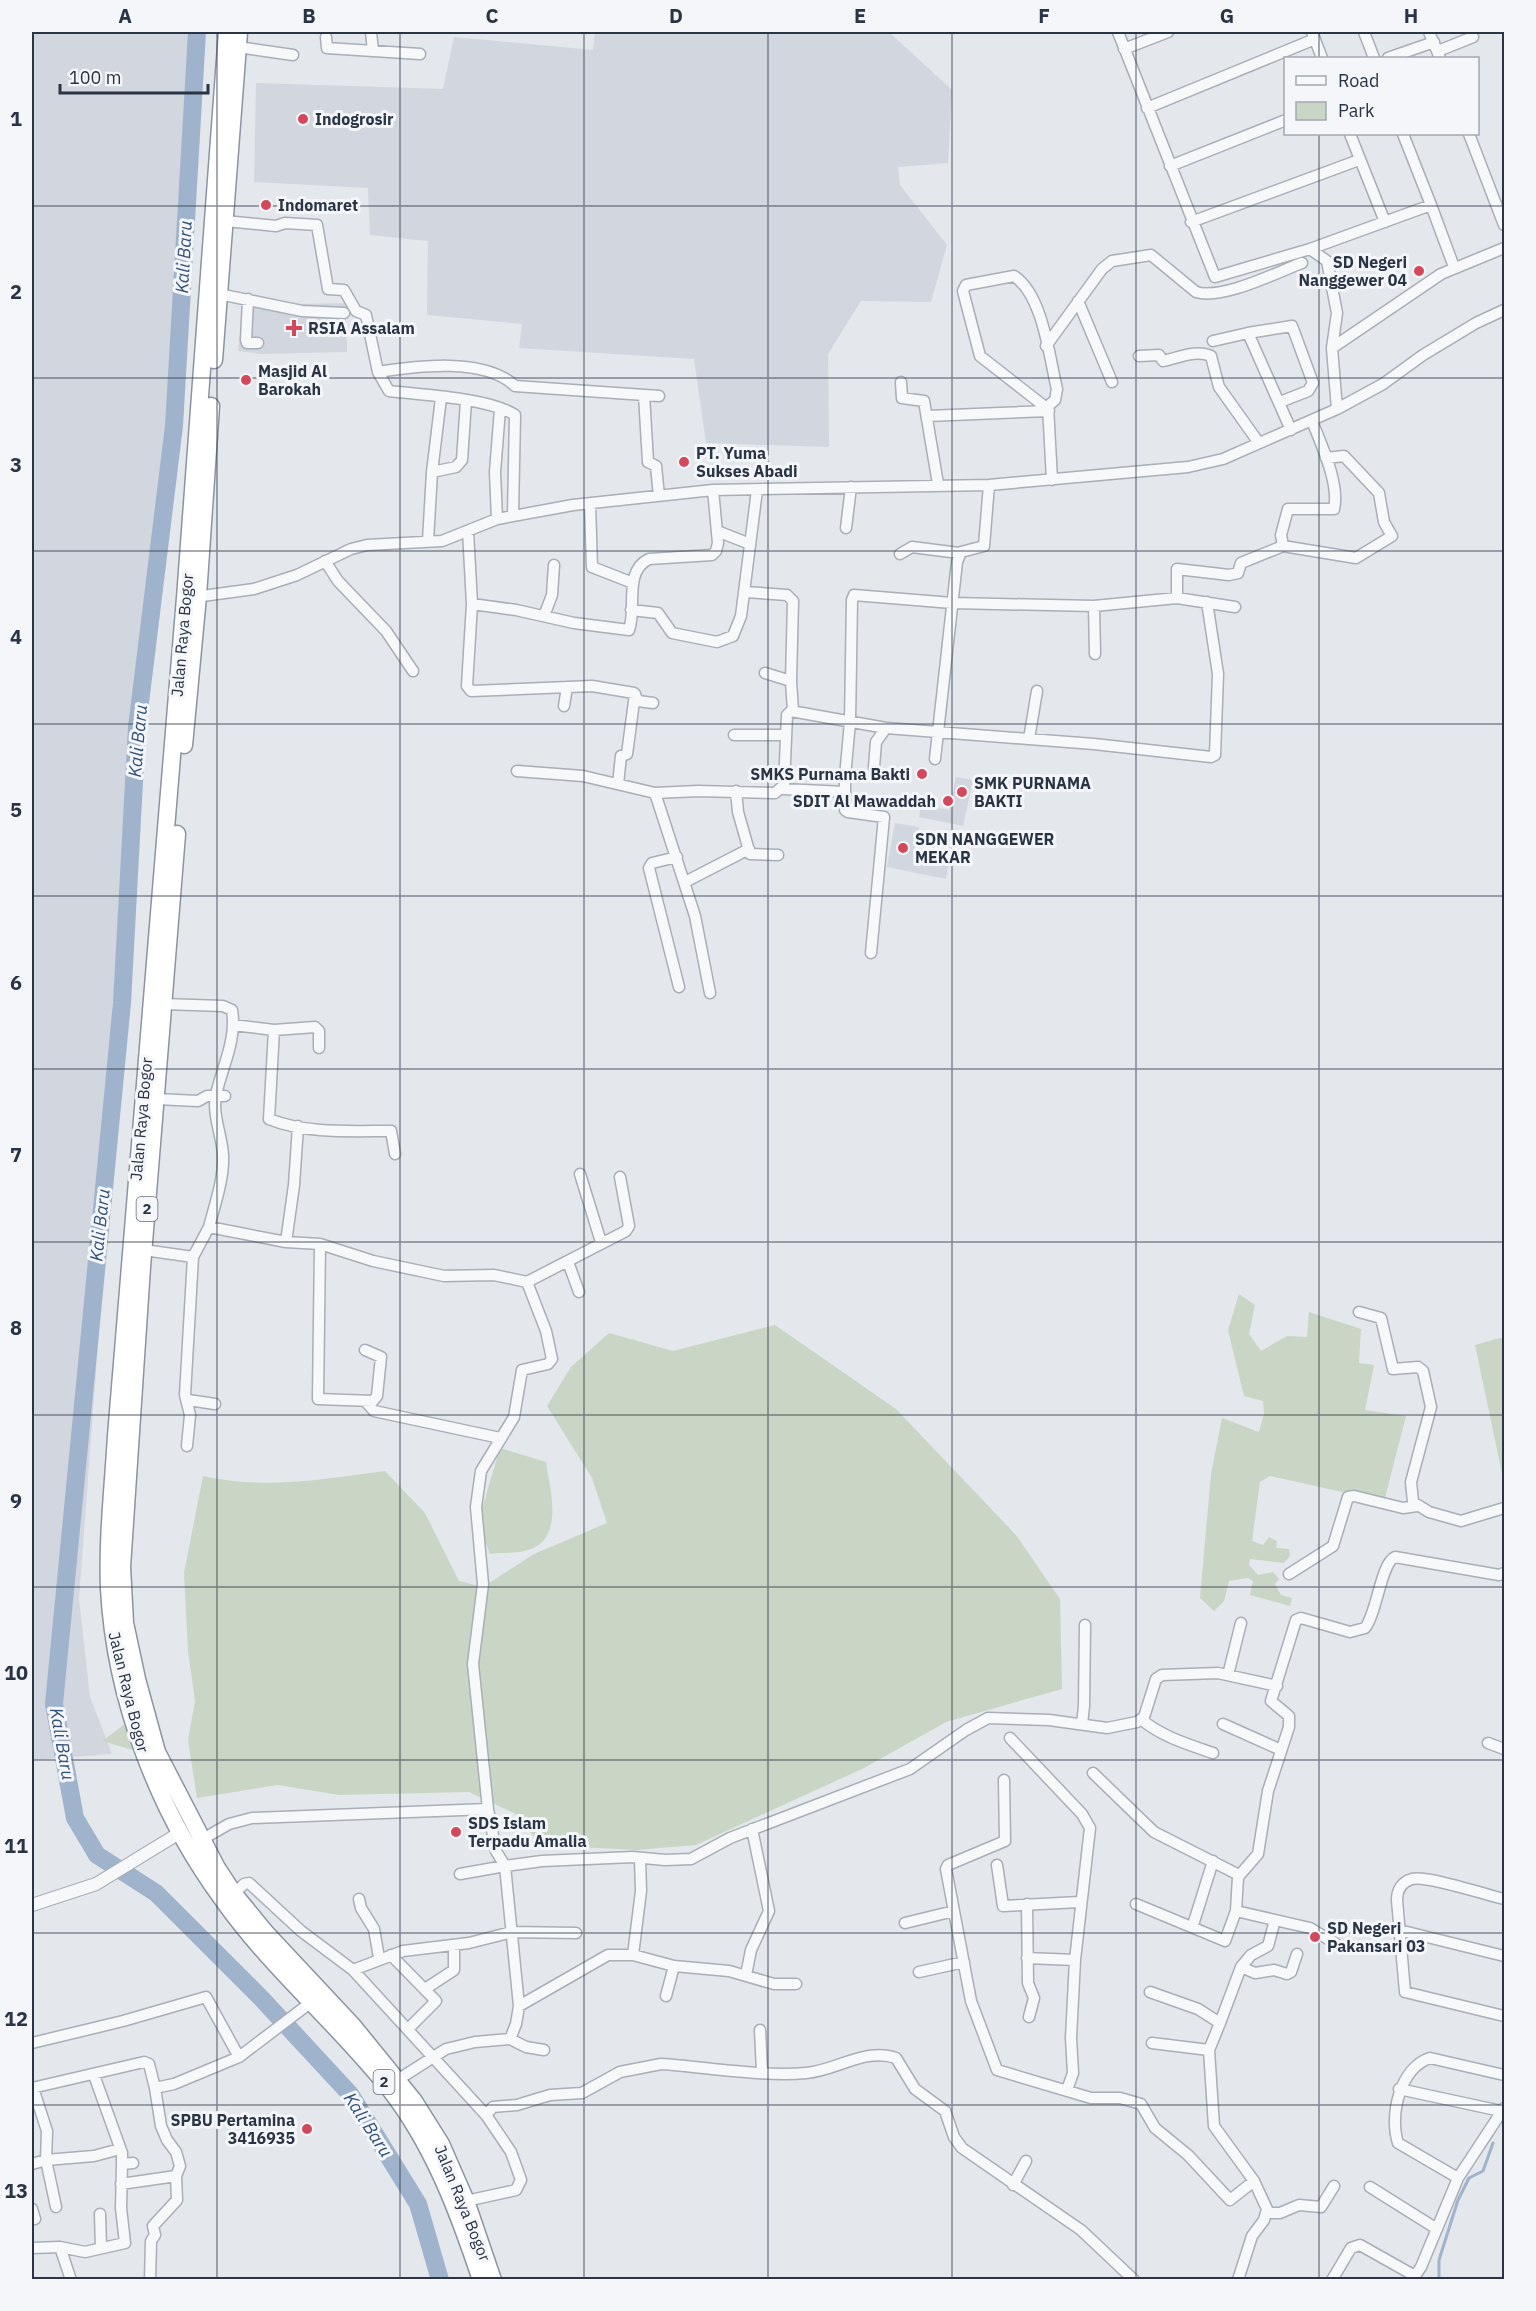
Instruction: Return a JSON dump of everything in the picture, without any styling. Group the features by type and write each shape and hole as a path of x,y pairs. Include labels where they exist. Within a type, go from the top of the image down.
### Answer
{"highway":[{"name":"Jalan Raya Bogor","path":"227,32 192,597 156,1099 144,1250 135,1267 122,1567 126,1623 137,1679 157,1752 201,1840 234,1894 311,2002 399,2079 441,2144 481,2280"},
{"name":"Jalan Raya Bogor","path":"239,39 135,1267 116,1436 109,1569 110,1601 123,1678 144,1757 205,1875 224,1903 388,2087 453,2187 466,2201 493,2280"}],"street":[{"path":"371,32 372,51"},
{"path":"1118,32 1211,273 1217,278 1310,249 1431,206"},
{"path":"1124,49 1167,32"},
{"path":"1364,32 1374,57"},
{"path":"1147,108 1314,35 1322,57"},
{"path":"326,37 327,48 420,54"},
{"path":"1392,57 1473,37"},
{"path":"239,39 293,55"},
{"path":"1170,166 1284,121"},
{"path":"1350,135 1385,222"},
{"path":"1403,135 1454,267"},
{"path":"1469,135 1504,225"},
{"path":"1191,222 1359,160"},
{"path":"225,221 276,226 285,223 317,225 328,289 344,290 356,311 366,315 378,372 389,391 466,401 512,413 516,419 513,515"},
{"path":"1336,239 1327,261 1337,313 1332,348 1337,409"},
{"path":"1332,348 1454,267 1504,248"},
{"path":"1310,249 1327,261"},
{"path":"1046,346 1106,265 1148,255 1158,259 1196,292 1202,294 1236,288 1302,264"},
{"path":"1049,408 981,357 963,291 965,286 1009,275 1023,282 1039,314 1057,388 1055,400 1049,408 1052,480"},
{"path":"219,294 316,313 344,314"},
{"path":"248,299 246,340 248,343 258,344"},
{"path":"1078,301 1112,382"},
{"path":"192,597 254,589 297,575 325,561 367,545 454,538 497,519 590,504 713,490 938,484 989,485 1188,467 1223,459 1337,409 1383,384 1432,350 1502,313"},
{"path":"1213,341 1292,326 1312,383 1308,391 1280,402"},
{"path":"1248,333 1292,430"},
{"path":"1139,356 1159,355 1163,361 1203,353 1211,356 1219,387 1259,443"},
{"path":"378,372 456,367 489,372 505,378 515,386 659,396"},
{"path":"901,382 902,398 923,400 928,416 938,484"},
{"path":"644,396 648,462 656,466 659,496"},
{"path":"428,541 432,472 441,398"},
{"path":"432,472 456,467 462,460 466,401"},
{"path":"928,416 1049,408"},
{"path":"497,519 495,472 500,409"},
{"path":"1283,546 1281,534 1288,509 1334,509 1334,489 1326,458 1312,421"},
{"path":"1177,598 1177,569 1229,575 1238,573 1242,563 1283,546 1356,558 1392,536 1384,522 1379,493 1344,456 1326,458"},
{"path":"900,554 912,547 959,553 984,546 989,485"},
{"path":"846,528 851,487"},
{"path":"472,604 574,623 629,630 633,583 643,563 650,559 715,554 718,543 713,490"},
{"path":"631,610 658,613 672,633 722,641 730,638 738,628 745,592 757,490"},
{"path":"590,504 592,567 633,583"},
{"path":"468,531 472,604 467,681 469,690 592,686 635,694"},
{"path":"717,531 750,544"},
{"path":"935,759 951,603 959,553"},
{"path":"325,561 338,580 386,631 413,671"},
{"path":"544,616 552,595 554,565"},
{"path":"745,592 782,594 791,598 793,711"},
{"path":"871,953 884,817 848,813 845,792 850,722 849,684 853,596 951,603 1094,606 1177,598 1234,607"},
{"path":"783,789 787,715 793,711 886,728 1029,739 1205,757 1215,755 1218,674 1207,603"},
{"path":"1094,606 1095,654"},
{"path":"765,673 791,681"},
{"path":"564,706 567,687"},
{"path":"1029,739 1037,691"},
{"path":"635,694 639,702 653,703"},
{"path":"618,784 621,756 627,754 635,694"},
{"path":"874,767 876,742 886,728"},
{"path":"734,735 786,735"},
{"path":"517,771 583,776 655,793 736,791 775,793 783,789 845,792"},
{"path":"736,791 740,820 749,849 754,856 778,855"},
{"path":"655,793 695,916 710,993"},
{"path":"685,882 749,849"},
{"path":"677,857 652,863 649,868 679,987"},
{"path":"163,1004 223,1006 232,1010 233,1025 220,1096 223,1159 209,1227 193,1257 185,1395 190,1415 187,1446"},
{"path":"233,1025 274,1030 315,1027 319,1031 319,1048"},
{"path":"274,1030 268,1118 298,1126 392,1131 395,1154"},
{"path":"156,1099 198,1101 207,1096 220,1096"},
{"path":"286,1242 294,1185 298,1126"},
{"path":"580,1174 601,1242"},
{"path":"209,1227 286,1242 320,1244 373,1261 444,1276 494,1275 527,1282 626,1231 629,1226 620,1177"},
{"path":"320,1244 318,1399 367,1403 373,1401 377,1396 381,1357 365,1350"},
{"path":"144,1250 193,1257"},
{"path":"568,1262 579,1292"},
{"path":"510,2039 516,2024 519,2006 512,1932 505,1866 496,1851 488,1809 473,1664 483,1584 476,1507 481,1471 514,1417 522,1370 548,1364 552,1359 546,1330 527,1282"},
{"path":"1359,1312 1381,1318 1393,1369 1418,1367 1423,1371 1431,1407 1411,1482 1412,1497 1417,1506"},
{"path":"188,1400 215,1404"},
{"path":"367,1403 374,1411 500,1438"},
{"path":"1289,1574 1333,1546 1348,1497 1354,1496 1403,1508 1417,1506 1461,1521 1504,1509"},
{"path":"1136,1904 1225,1941 1236,1911 1239,1875 1258,1854 1268,1791 1290,1720 1284,1711 1271,1702 1296,1620 1302,1618 1350,1632 1365,1628 1373,1615 1388,1563 1392,1558 1504,1574"},
{"path":"1228,1675 1241,1623"},
{"path":"1082,1724 1085,1625"},
{"path":"1142,1720 1159,1676 1205,1672 1277,1686"},
{"path":"460,1874 542,1861 691,1859 730,1838 910,1769 966,1730 988,1718 1005,1717 1107,1728 1142,1720"},
{"path":"1142,1720 1156,1731 1178,1742 1213,1753"},
{"path":"1223,1724 1281,1750"},
{"path":"1010,1738 1040,1767 1088,1823 1089,1840 1075,1960 1071,2038 1073,2073 1067,2090"},
{"path":"1488,1743 1504,1749"},
{"path":"1093,1773 1154,1832 1239,1875"},
{"path":"1004,1780 1002,1797 1007,1838 993,1848 947,1866 971,2001 997,2070 1091,2098 1120,2098 1140,2104 1155,2128 1188,2155 1230,2200 1254,2181"},
{"path":"201,1840 230,1824 252,1818 488,1809"},
{"path":"746,1975 752,1950 769,1911 752,1829"},
{"path":"32,1905 96,1884 181,1832"},
{"path":"633,1955 640,1892 640,1858"},
{"path":"1193,1926 1213,1861"},
{"path":"997,1865 1003,1906 1080,1902"},
{"path":"1504,1899 1413,1878 1403,1884 1398,1891 1399,1930 1406,1993 1504,2016"},
{"path":"234,1894 244,1884 249,1883 301,1931 353,1970 486,2115 511,2152 521,2180 516,2190 466,2201"},
{"path":"359,1899 361,1908 374,1929 379,1958"},
{"path":"1027,1904 1028,1983 1034,1998 1029,2017"},
{"path":"905,1923 954,1911"},
{"path":"1236,1911 1310,1928 1336,1944"},
{"path":"1268,2213 1254,2181 1214,2126 1209,2050 1241,1967 1251,1955 1268,1946 1275,1920"},
{"path":"1399,1930 1504,1956"},
{"path":"353,1970 391,1954 454,1945 512,1932 576,1933"},
{"path":"425,1989 454,1970 454,1945"},
{"path":"391,1954 425,1989 435,2003 408,2029"},
{"path":"1241,1967 1255,1973 1274,1970 1287,1974 1292,1971 1297,1954"},
{"path":"519,2006 608,1955 633,1955 675,1966 746,1975 774,1984 796,1984"},
{"path":"1027,1958 1075,1960"},
{"path":"919,1972 964,1962"},
{"path":"666,1996 675,1966"},
{"path":"1150,1992 1198,2009 1220,2023"},
{"path":"32,2043 123,2021 206,1997 239,2057"},
{"path":"154,2088 174,2084 239,2057 266,2039 311,2002"},
{"path":"760,2030 762,2072"},
{"path":"399,2079 446,2049 466,2044 510,2039 526,2047 544,2050"},
{"path":"1152,2043 1170,2043 1209,2050"},
{"path":"486,2115 493,2107 517,2105 540,2097 582,2093 620,2072 639,2067 661,2064 806,2073 869,2057 896,2058 915,2090 945,2111 954,2137 962,2148 1081,2230 1134,2280"},
{"path":"1458,2178 1398,2143 1399,2089 1412,2068 1430,2058 1504,2076"},
{"path":"56,2207 46,2160 47,2131 32,2088 146,2062 149,2064 161,2126 176,2152 180,2166 176,2176 177,2200 153,2226 155,2235 151,2241 150,2280"},
{"path":"32,2248 60,2247 80,2252 125,2243 122,2184 127,2163 94,2075"},
{"path":"1332,2280 1351,2248 1360,2245 1413,2278 1458,2178 1503,2110 1399,2089"},
{"path":"32,2164 46,2160 94,2156 120,2149"},
{"path":"1013,2185 1026,2162"},
{"path":"122,2184 176,2176"},
{"path":"1268,2213 1280,2213 1299,2205 1321,2207 1334,2186"},
{"path":"1370,2187 1437,2229"},
{"path":"1238,2280 1252,2236 1268,2213"},
{"path":"100,2214 101,2248"},
{"path":"60,2247 71,2280"}],"shaded area":[{"path":"32,32 196,32 79,1599 90,1697 112,1754 32,1760"},
{"path":"595,32 889,32 952,90 948,163 898,167 900,185 947,245 931,302 861,301 828,354 829,447 706,443 694,359 519,348 522,324 427,315 428,241 370,235 368,188 254,182 256,83 443,89 454,37 593,50"},
{"name":"RSIA Assalam","path":"244,295 302,304 346,303 347,352 261,354 238,351"},
{"name":"SMK PURNAMA BAKTI","path":"956,777 973,780 963,826 919,817 921,804 949,810"},
{"name":"SDN NANGGEWER MEKAR","path":"895,823 919,827 914,854 934,858 940,831 955,833 946,879 887,867"}],"green space":[{"path":"1239,1294 1255,1305 1249,1334 1261,1351 1287,1336 1307,1337 1309,1312 1361,1329 1359,1363 1374,1365 1365,1410 1406,1416 1385,1498 1378,1500 1270,1476 1260,1482 1252,1541 1263,1545 1269,1537 1277,1541 1276,1548 1289,1549 1290,1556 1284,1563 1250,1559 1249,1565 1258,1575 1273,1572 1279,1579 1275,1584 1281,1595 1292,1598 1290,1606 1250,1595 1253,1581 1248,1578 1229,1581 1224,1601 1214,1611 1200,1598 1211,1474 1222,1418 1259,1432 1264,1414 1263,1401 1244,1396 1228,1330"},
{"path":"775,1325 896,1409 1016,1535 1060,1599 1062,1689 946,1722 864,1768 696,1845 636,1850 541,1845 514,1813 469,1792 339,1795 278,1785 197,1798 188,1740 195,1701 188,1651 184,1573 203,1476 271,1483 317,1480 385,1471 425,1513 459,1581 483,1587 534,1554 607,1523 592,1478 547,1406 571,1367 609,1333 673,1351"},
{"path":"1504,1337 1504,1483 1475,1345"},
{"path":"500,1448 546,1462 552,1499 551,1524 540,1544 528,1550 490,1554 478,1522"},
{"path":"125,1724 133,1750 102,1741"}],"waterway":[{"name":"Kali Baru","path":"197,32 174,426 137,727 122,1003 54,1704 75,1818 97,1855 156,1893 262,1999 350,2094 418,2204 440,2280"},
{"path":"1439,2280 1439,2260 1458,2200 1469,2178 1483,2171 1493,2143"}],"place":[{"name":"Indogrosir","path":"303,119"},
{"name":"Indomaret","path":"266,205"},
{"name":"SD Negeri Nanggewer 04","path":"1419,271"},
{"name":"RSIA Assalam","path":"294,328"},
{"name":"Masjid Al Barokah","path":"246,380"},
{"name":"PT. Yuma Sukses Abadi","path":"684,462"},
{"name":"SMKS Purnama Bakti","path":"922,774"},
{"name":"SMK PURNAMA BAKTI","path":"962,792"},
{"name":"SDIT Al Mawaddah","path":"948,801"},
{"name":"SDN NANGGEWER MEKAR","path":"903,848"},
{"name":"SDS Islam Terpadu Amalia","path":"456,1832"},
{"name":"SD Negeri Pakansari 03","path":"1315,1937"},
{"name":"SPBU Pertamina 3416935","path":"307,2129"}]}
